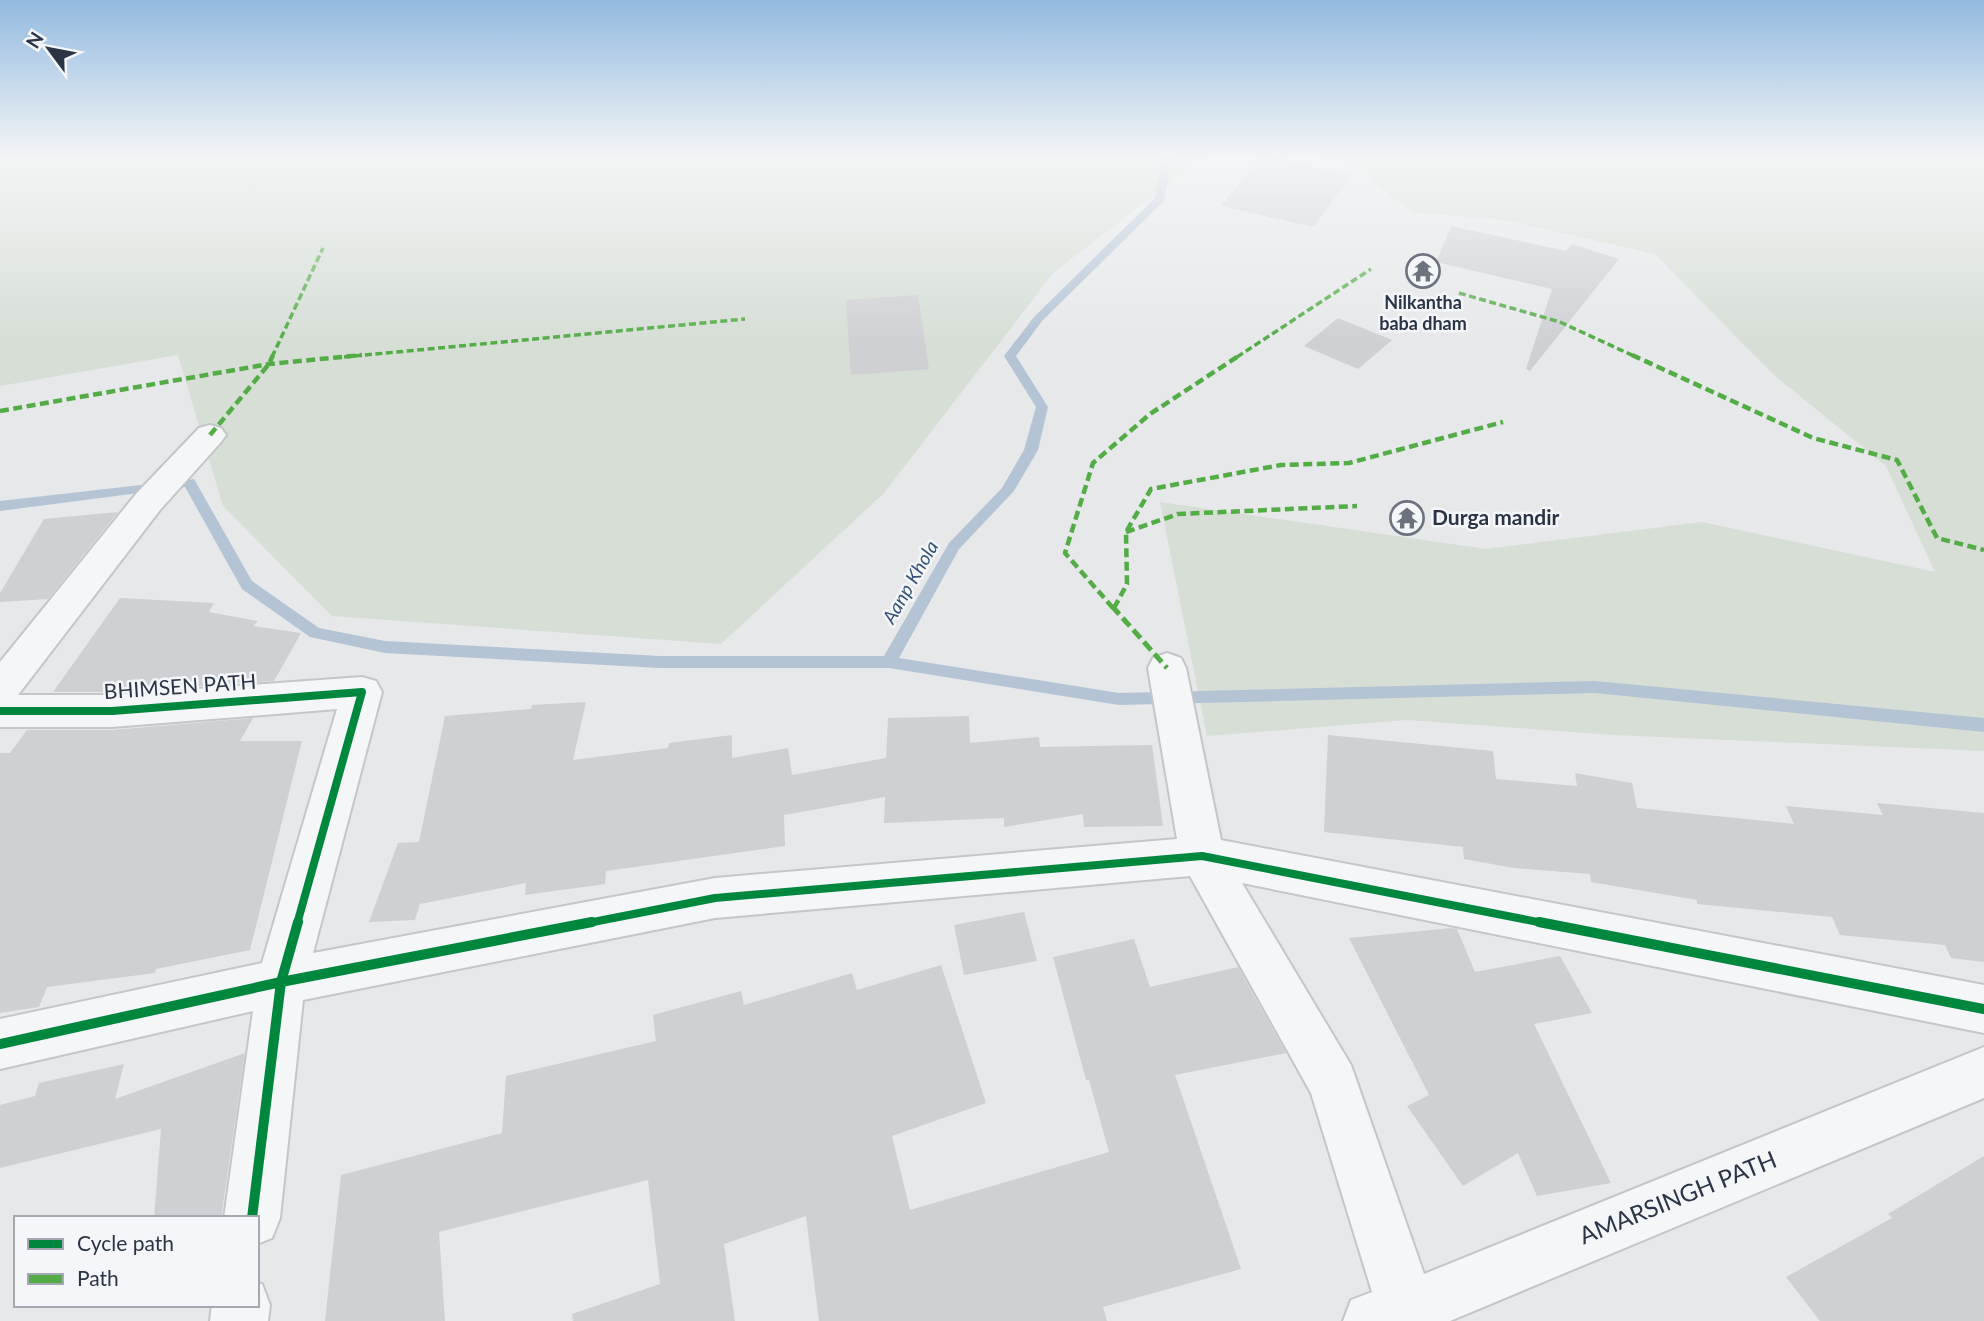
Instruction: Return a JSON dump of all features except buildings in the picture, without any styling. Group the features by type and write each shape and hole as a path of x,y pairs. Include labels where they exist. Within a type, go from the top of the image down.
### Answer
{"street":[{"path":"0,690 148,502 210,435"},
{"path":"1167,668 1202,856 1333,1083 1397,1318"},
{"name":"BHIMSEN PATH","path":"0,711 112,711 362,692 281,982"},
{"path":"0,1044 281,982 715,898 1202,856 1984,1009"},
{"path":"251,1216 281,982"},
{"name":"AMARSINGH PATH","path":"1397,1318 1984,1072"}],"shaded area":[{"path":"0,219 1124,219 1054,272 884,493 721,644 332,616 223,506 178,355 0,386"},
{"path":"1488,219 1984,219 1984,751 1614,735 1407,720 1207,736 1160,502 1486,549 1702,522 1935,572 1886,466 1774,375 1655,254"}],"waterway":[{"name":"Aanp Khola","path":"889,662 954,546 1007,491 1031,450 1042,407 1010,356 1038,319 1140,219"},
{"path":"0,506 189,482 247,585 315,633 385,647 660,662 889,662"},
{"path":"889,662 1119,699 1595,687 1984,725"}],"marked path":[{"path":"210,435 269,364 323,248"},
{"path":"1167,668 1065,553 1093,463 1150,414 1371,269"},
{"path":"1459,293 1560,322 1813,438 1897,460 1937,538 1984,550"},
{"path":"0,411 269,364 745,319"},
{"path":"1114,608 1127,584 1126,532 1151,489 1281,465 1349,463 1503,422"},
{"path":"1126,532 1178,514 1357,506"}],"cycle path":[{"path":"0,711 112,711 362,692 281,982 252,1216"},
{"path":"0,1044 281,982 715,898 1202,856 1984,1009"}],"place":[{"name":"Nilkantha baba dham","path":"1423,271"},
{"name":"Durga mandir","path":"1407,518"}]}
